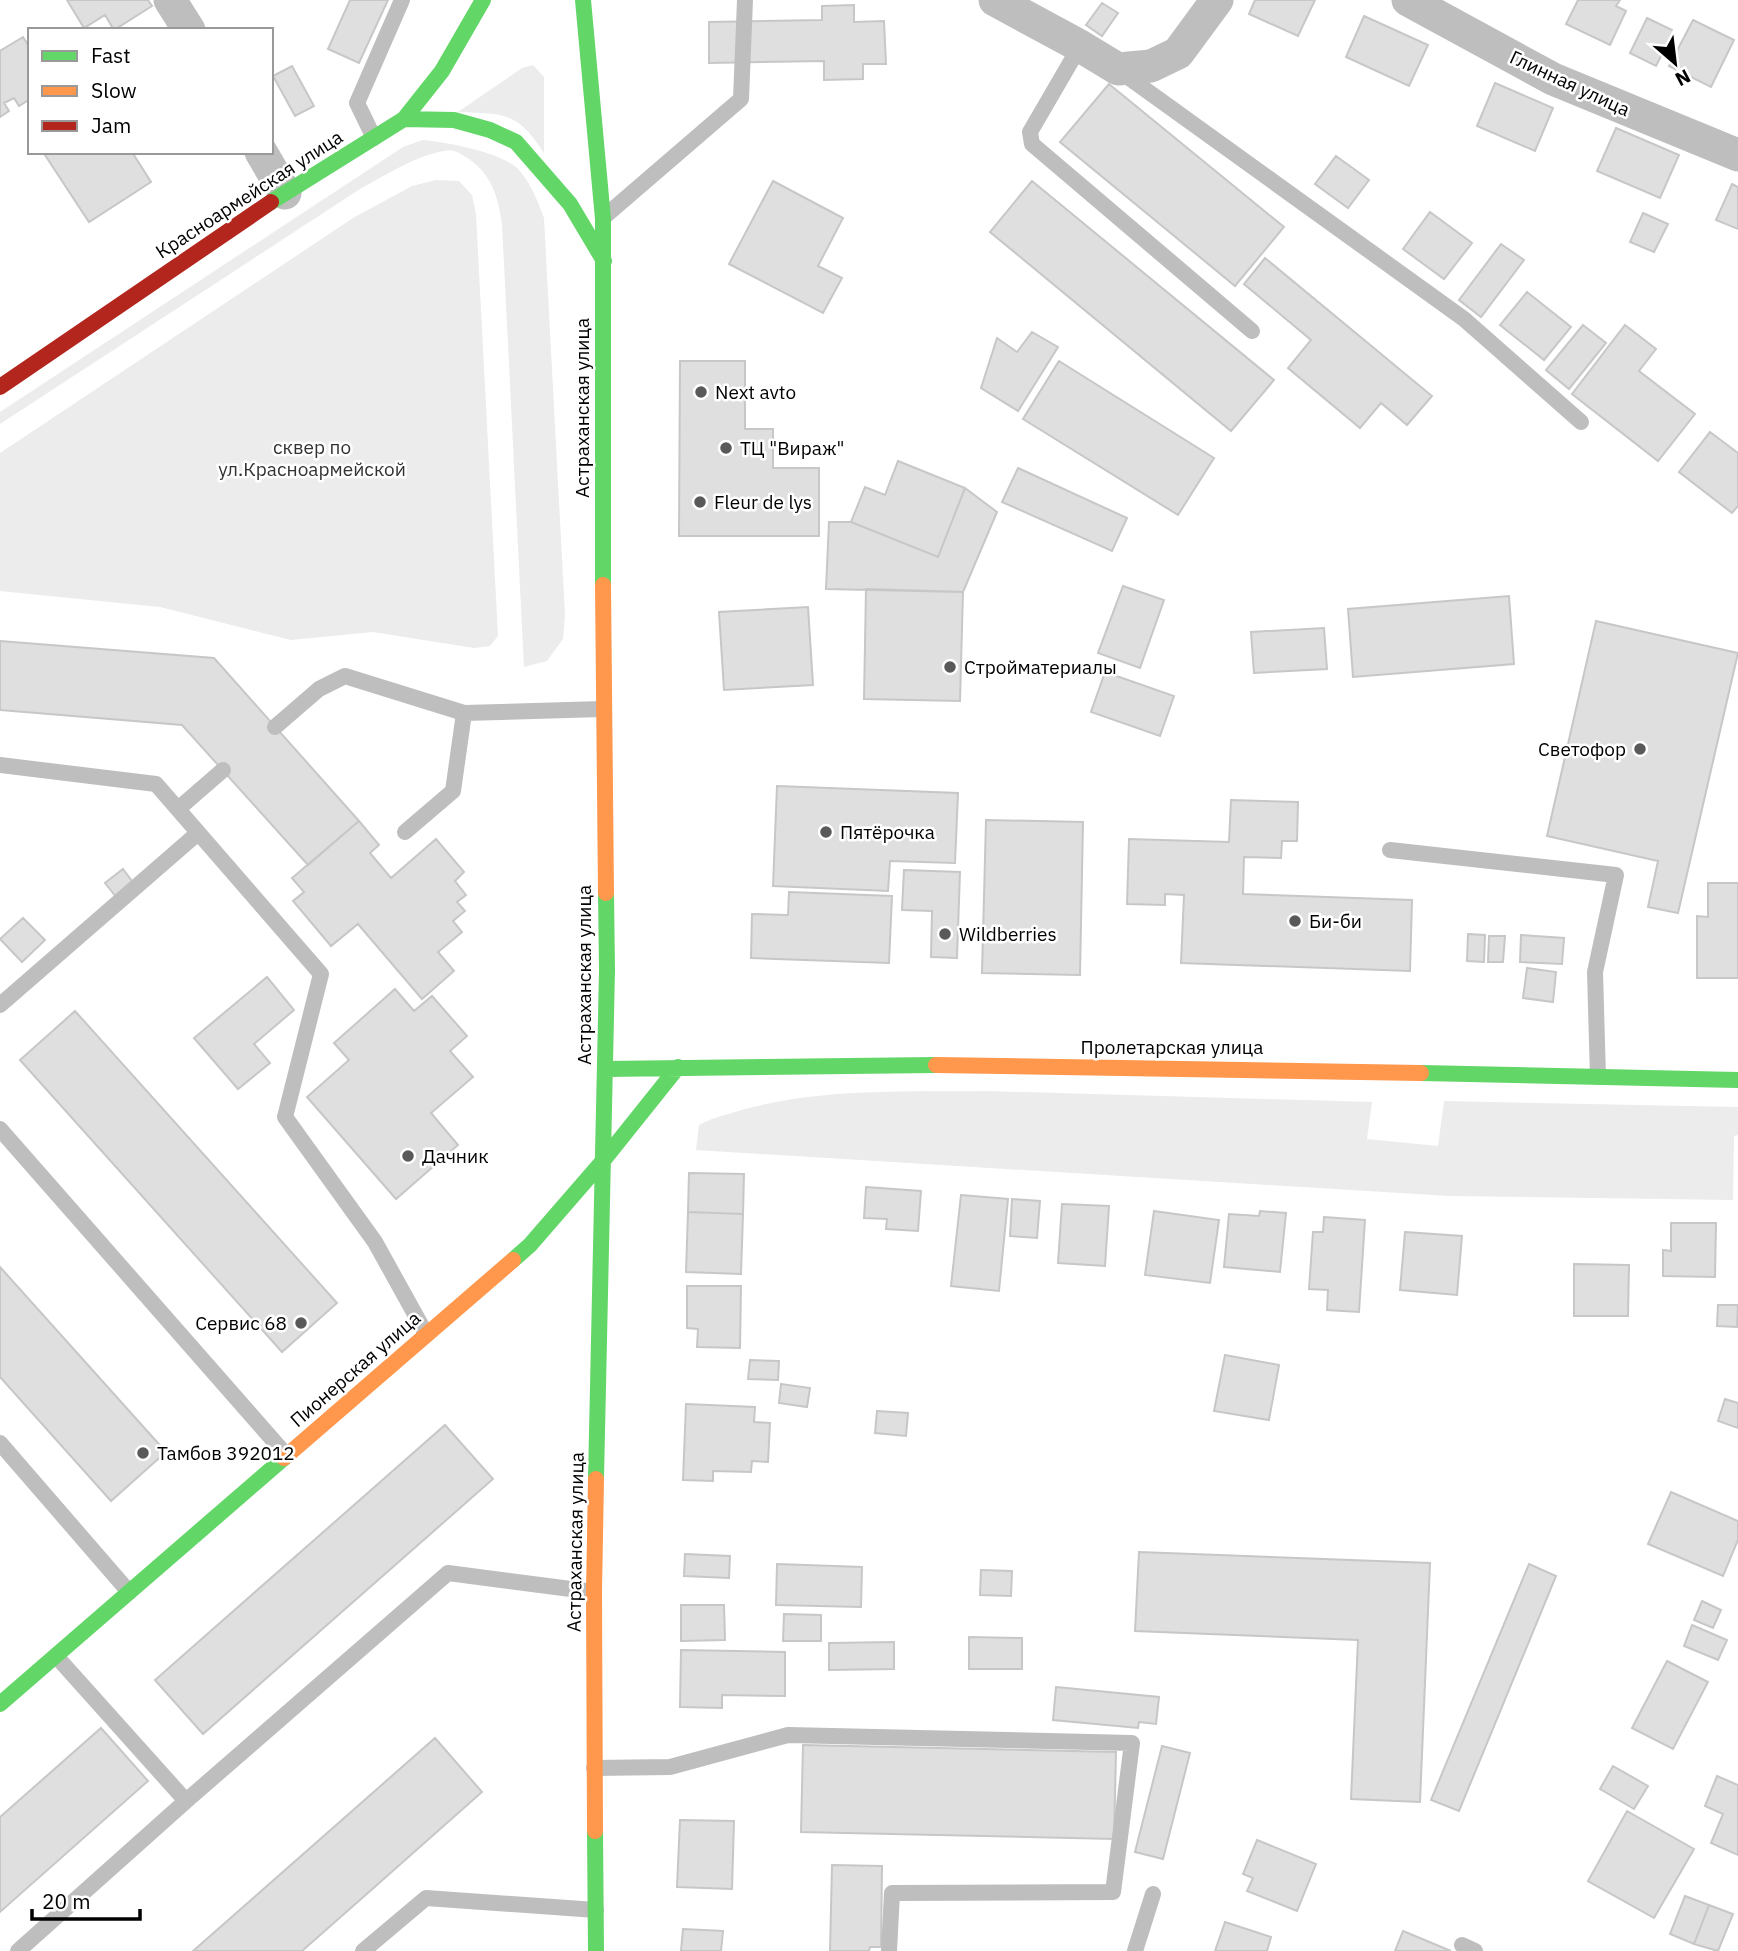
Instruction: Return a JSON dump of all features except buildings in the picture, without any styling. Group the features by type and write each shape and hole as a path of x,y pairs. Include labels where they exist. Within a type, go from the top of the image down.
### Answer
{"main road":[{"name":"Красноармейская улица","path":"0,387 285,193 404,119 442,71 483,0"},
{"name":"Астраханская улица","path":"583,0 603,219 604,261 602,709 607,970 594,1592 596,1951"},
{"path":"404,119 454,120 490,130 516,142 570,204 604,261"},
{"name":"Пролетарская улица","path":"605,1069 761,1065 1321,1069 1738,1080"},
{"name":"Пионерская улица","path":"0,1704 530,1245 603,1162 678,1067"}],"street":[{"path":"170,0 188,28"},
{"path":"996,0 1118,69 1151,66 1178,53 1217,0"},
{"name":"Глинная улица","path":"1408,0 1553,79 1738,155"},
{"path":"262,154 285,193"}],"lane":[{"path":"374,138 357,103 402,0"},
{"path":"603,219 741,99 745,0"},
{"path":"1080,46 1030,132 1032,144 1252,331"},
{"path":"1118,69 1464,319 1581,422"},
{"path":"275,727 318,689 345,676 464,713 602,709"},
{"path":"405,831 453,791 464,713"},
{"path":"0,765 156,784 321,974 285,1117 375,1242 426,1334"},
{"path":"178,810 223,770"},
{"path":"0,1006 198,833"},
{"path":"1390,850 1615,875 1595,972 1598,1077"},
{"path":"0,1129 287,1456"},
{"path":"0,1444 130,1592"},
{"path":"18,1951 449,1573 594,1592"},
{"path":"55,1656 186,1801"},
{"path":"594,1768 670,1768 788,1735 1132,1743 1113,1892 892,1893 889,1951"},
{"path":"1135,1951 1153,1894"},
{"path":"363,1951 426,1898 596,1910"}],"green space":[{"path":"533,65 544,77 544,153 526,129 517,122 487,113 458,112 522,68"},
{"path":"423,140 473,149 510,163 527,180 544,218 565,615 563,639 547,661 524,667 502,224 498,203 487,177 473,162 457,152 447,150 422,157 360,189 0,424 0,412 403,147"},
{"name":"сквер по ул.Красноармейской","path":"436,180 459,181 472,195 476,214 498,636 490,646 474,648 373,632 291,640 160,607 0,591 0,453 353,218 412,186"},
{"path":"986,1091 1372,1102 1367,1139 1438,1146 1444,1101 1738,1107 1738,1135 1734,1136 1733,1200 1449,1196 696,1150 699,1125 775,1102 865,1092"}],"traffic: fast":[{"path":"271,202 404,119 442,71 483,0"},
{"path":"583,0 603,219 603,585"},
{"path":"404,119 454,120 490,130 516,142 570,204 604,261"},
{"path":"596,1479 607,970 606,893"},
{"path":"605,1069 936,1065"},
{"path":"513,1260 530,1245 602,1162 678,1067"},
{"path":"1421,1073 1738,1080"},
{"path":"0,1704 284,1458"},
{"path":"595,1831 596,1951"}],"traffic: slow":[{"path":"603,585 606,893"},
{"path":"936,1065 1421,1073"},
{"path":"284,1458 513,1260"},
{"path":"595,1831 596,1479"}],"traffic: jam":[{"path":"0,387 271,202"}],"place":[{"name":"Next avto","path":"701,392"},
{"name":"ТЦ \"Вираж\"","path":"726,448"},
{"name":"Fleur de lys","path":"700,502"},
{"name":"Стройматериалы","path":"950,667"},
{"name":"Светофор","path":"1640,749"},
{"name":"Пятёрочка","path":"826,832"},
{"name":"Би-би","path":"1295,921"},
{"name":"Wildberries","path":"945,934"},
{"name":"Дачник","path":"408,1156"},
{"name":"Сервис 68","path":"301,1323"},
{"name":"Тамбов 392012","path":"143,1453"}]}
